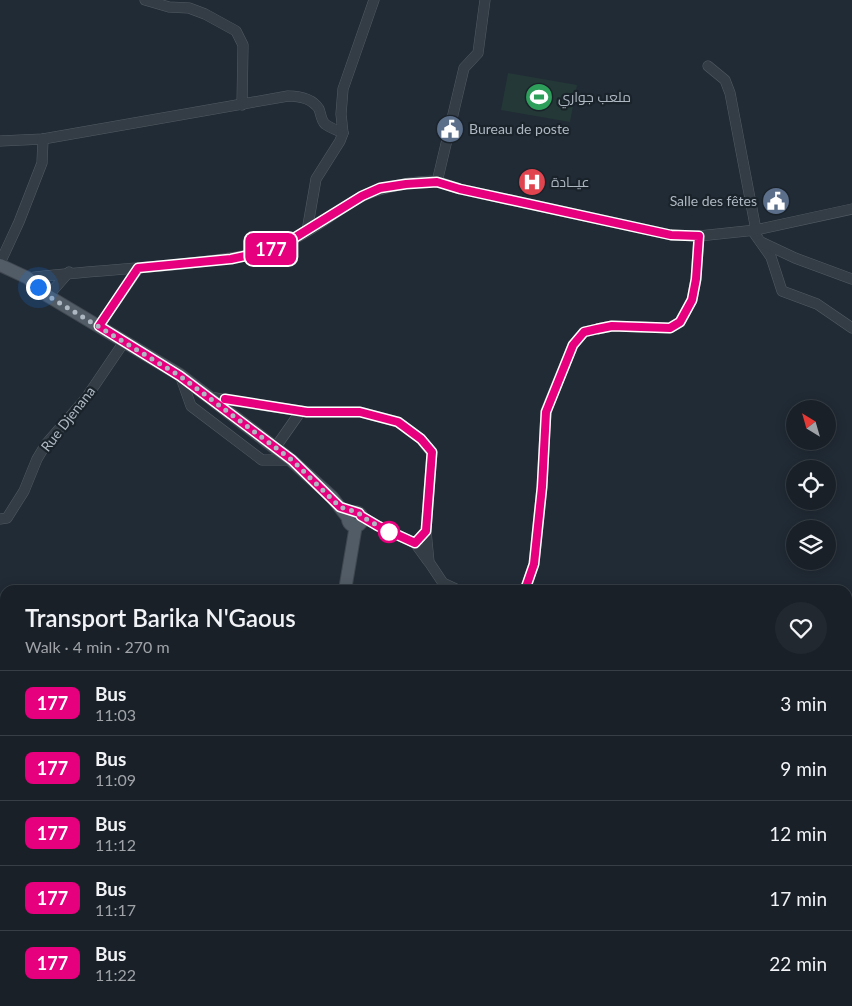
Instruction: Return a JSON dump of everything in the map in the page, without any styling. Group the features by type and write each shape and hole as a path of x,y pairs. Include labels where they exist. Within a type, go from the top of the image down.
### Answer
{"main road":[{"path":"0,264 28,278 48,296 180,376 292,460 355,520 346,585"}],"street":[{"path":"146,0 169,7 189,8 205,14 236,31 243,44 242,105"},
{"path":"307,231 316,179 336,151 342,133 343,89 374,0"},
{"path":"437,182 464,68 478,53 485,0"},
{"path":"708,66 724,80 730,93 754,230 771,257 782,291 818,304 852,328"},
{"path":"0,141 44,140 288,96 300,96 309,100 317,106 324,123 342,133"},
{"path":"0,264 42,163 44,140"},
{"path":"28,278 69,272 138,268 231,259 259,253 286,243 362,196 380,188 406,184 437,182 460,189 671,235 699,236 754,230 852,209"},
{"path":"531,585 542,487 546,412 573,345 584,332 597,329 612,326 670,328 680,322 692,300 696,279 699,236"},
{"path":"760,241 795,258 852,279"},
{"path":"99,326 138,268"},
{"path":"48,296 69,272"},
{"name":"Rue Djenana","path":"0,518 8,518 24,491 37,458 46,444 86,398 124,342"},
{"path":"180,376 191,406 262,460 292,460"},
{"path":"206,396 301,411 360,412 398,422 421,439 432,452 426,531 429,562"},
{"path":"275,448 301,411"},
{"path":"355,520 378,526 415,543 443,583 447,585"},
{"path":"415,543 426,531"}],"green space":[{"name":"ملعب جواري","path":"508,73 577,85 570,122 501,110"}],"bus line":[{"name":"177","path":"225,399 307,412 360,412 398,422 421,439 432,452 426,531 415,543 378,526 359,513 340,507 332,497 292,460 180,376 99,326 138,268 231,259 259,253 286,243 362,196 380,188 437,182 460,189 671,235 699,236 696,279 692,300 680,322 670,328 612,326 597,329 584,332 573,345 546,412 542,487 534,564 528,585"}],"place":[{"name":"ملعب جواري","path":"539,97"},
{"name":"Bureau de poste","path":"450,129"},
{"name":"عيــادة","path":"532,182"},
{"name":"Salle des fêtes","path":"776,201"}],"route":[{"path":"38,287 48,296 180,376 292,460 332,497 340,507 359,513 389,532"}]}
